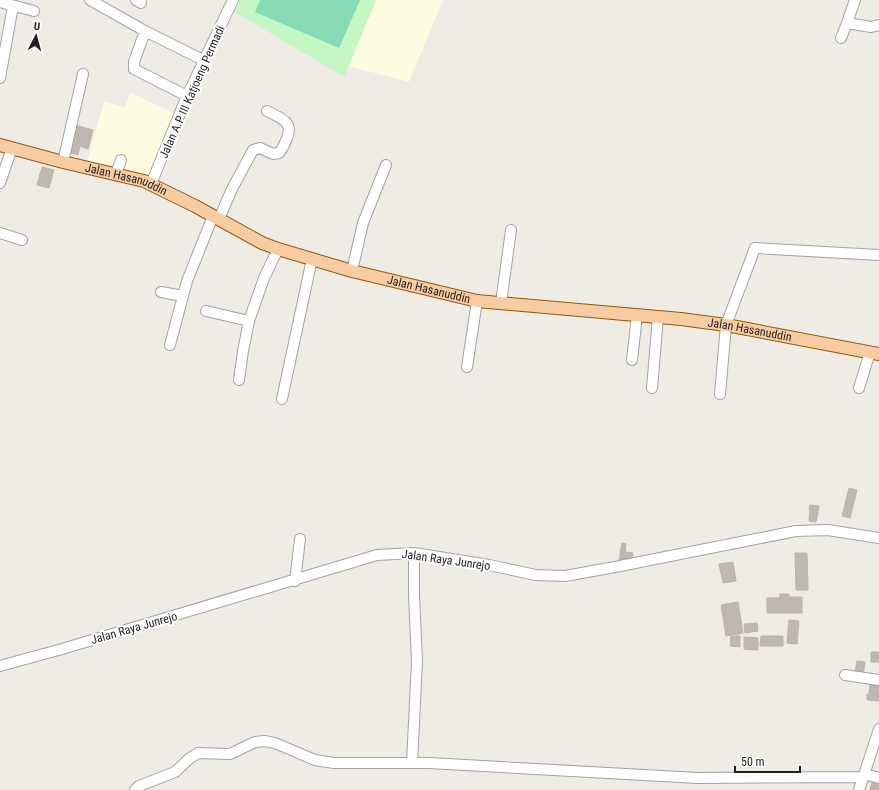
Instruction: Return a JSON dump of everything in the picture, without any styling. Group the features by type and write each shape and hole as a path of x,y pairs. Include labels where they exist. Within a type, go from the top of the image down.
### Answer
{"main road":[{"name":"Jalan Hasanuddin","path":"6,146 151,184 216,217 262,243 278,249 352,271 477,301 658,317 726,325 875,353"}],"street":[{"path":"90,0 145,31 205,61"},
{"name":"Jalan A.P III Katjoeng Permadi","path":"151,184 187,96 233,0"},
{"path":"841,38 855,0"},
{"path":"0,2 34,11"},
{"path":"0,78 13,6"},
{"path":"847,23 871,27 879,25"},
{"path":"145,31 134,62 134,69 187,96"},
{"path":"63,162 83,74"},
{"path":"170,345 187,281 216,217 253,150 260,148 273,154 280,153 288,136 290,129 283,119 267,111"},
{"path":"0,183 6,146"},
{"path":"116,174 121,160"},
{"path":"352,271 363,223 386,165"},
{"path":"501,303 511,230"},
{"path":"0,233 22,240"},
{"path":"720,394 726,325 753,250 756,247 879,255"},
{"path":"239,380 249,321 264,278 278,249"},
{"path":"282,399 312,259"},
{"path":"161,292 183,296"},
{"path":"467,367 477,301"},
{"path":"206,311 249,321"},
{"path":"632,360 637,315"},
{"path":"652,388 658,317"},
{"path":"859,388 875,353"},
{"name":"Jalan Raya Junrejo","path":"0,666 70,647 377,555 414,553 489,565 536,575 565,576 796,531 828,530 879,538"},
{"path":"295,580 300,539"},
{"path":"412,763 417,661 414,600 414,553"},
{"path":"845,675 879,680"},
{"path":"859,790 879,729"},
{"path":"135,790 139,786 175,772 190,758 198,753 230,754 255,742 264,741 275,743 319,761 334,763 412,763 698,778 864,776 879,778"}],"shaded area":[{"path":"376,0 443,0 409,82 348,66"},
{"path":"130,92 175,114 148,176 145,177 87,162 104,101 125,108"}],"green space":[{"path":"240,0 376,0 344,77 235,12"},
{"path":"260,0 360,0 339,48 255,12"}],"building":[{"path":"75,125 93,130 88,149 80,146 78,155 68,152"},
{"path":"42,167 54,170 49,188 37,185"},
{"path":"849,488 857,490 850,518 842,516"},
{"path":"810,505 819,506 818,511 809,510"},
{"path":"810,511 818,512 816,522 809,521"},
{"path":"622,543 626,544 624,562 619,561"},
{"path":"626,552 633,553 632,562 625,561"},
{"path":"795,553 807,553 808,590 796,590"},
{"path":"733,562 736,581 723,583 719,564"},
{"path":"780,594 789,594 789,597 802,597 802,613 767,613 767,598 780,598"},
{"path":"738,602 743,633 726,636 721,605"},
{"path":"789,620 799,621 797,644 787,643"},
{"path":"757,623 758,631 745,633 744,624"},
{"path":"731,636 740,636 740,647 730,646"},
{"path":"761,636 783,636 783,646 760,646"},
{"path":"744,637 758,638 758,650 744,649"},
{"path":"871,652 879,652 879,662 871,662"},
{"path":"857,661 865,662 863,676 855,674"},
{"path":"870,685 879,686 879,695 869,693"},
{"path":"867,694 879,695 879,701 867,700"},
{"path":"872,782 879,784 879,790 870,790"}]}
